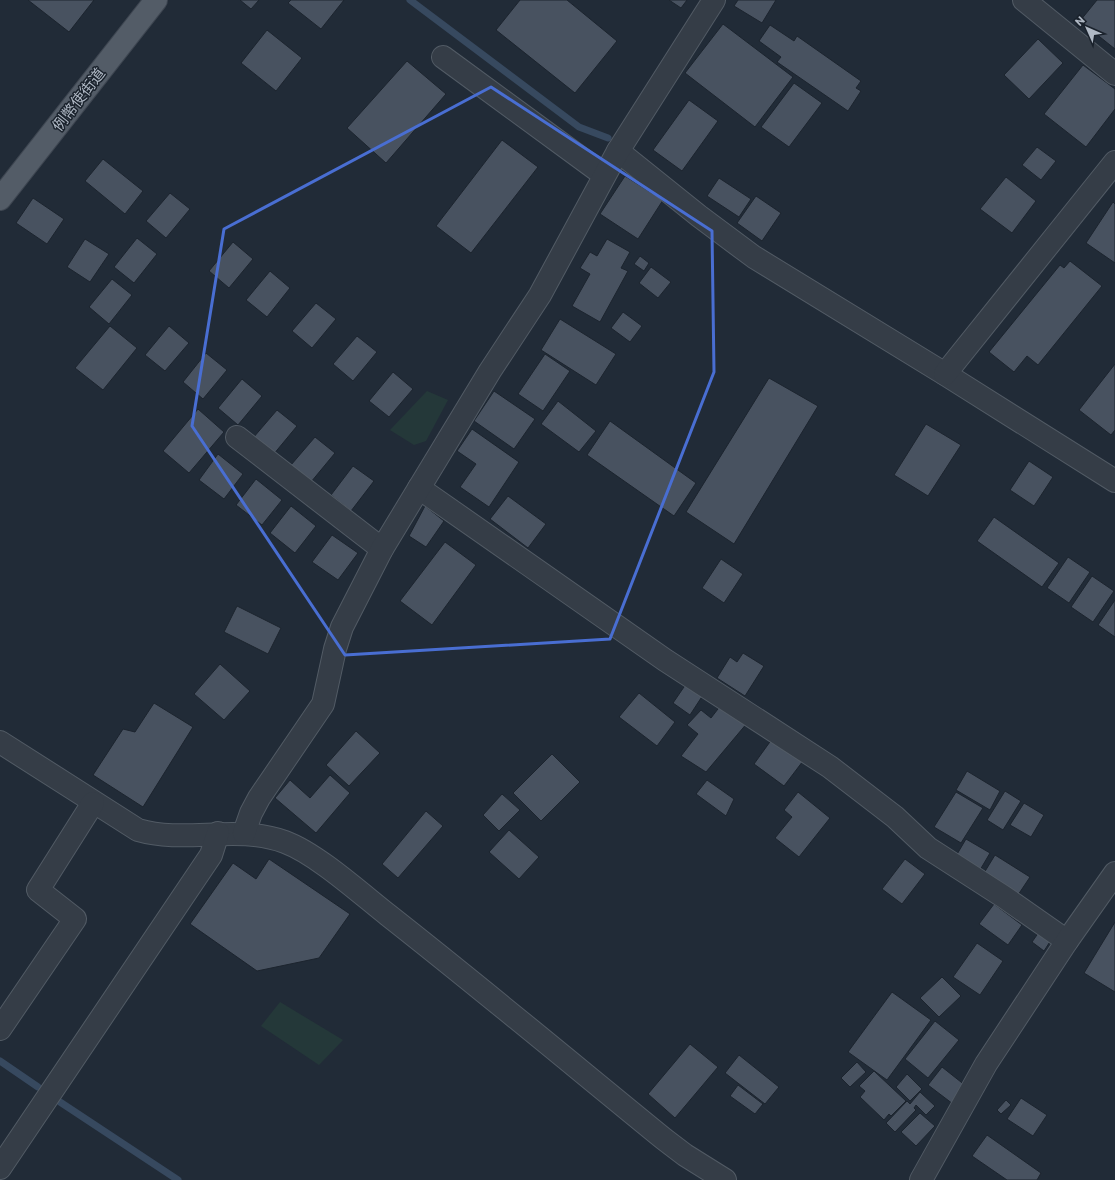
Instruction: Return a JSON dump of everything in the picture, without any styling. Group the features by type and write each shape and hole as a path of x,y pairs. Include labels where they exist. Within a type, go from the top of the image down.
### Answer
{"main road":[{"name":"例幣使街道","path":"0,199 156,0"}],"street":[{"path":"244,833 251,813 259,798 323,704 335,649 342,628 382,550 490,371 540,295 618,151 714,0"},
{"path":"1024,0 1115,74"},
{"path":"443,57 604,175"},
{"path":"618,151 699,216 754,257 945,374 1115,481"},
{"path":"945,374 1115,162"},
{"path":"237,438 382,550"},
{"path":"419,488 665,660 830,768 895,817 928,848 1004,897 1067,941"},
{"path":"0,742 93,803 138,830 153,834 244,833 265,835 287,842 306,852 405,928 664,1139 685,1155 725,1180"},
{"path":"0,1028 75,918 38,890 93,803"},
{"path":"0,1168 211,855 218,833"},
{"path":"921,1180 986,1064 1067,941 1115,873"}],"highlighted area":[{"path":"491,87 712,231 714,372 610,639 345,655 192,426 224,229"}],"green space":[{"path":"427,391 448,400 426,441 414,445 390,430"},
{"path":"280,1002 343,1040 319,1065 261,1026"}],"building":[{"path":"28,0 94,0 69,32"},
{"path":"240,0 259,0 251,9"},
{"path":"291,0 344,0 321,29 288,3"},
{"path":"520,0 567,0 617,41 575,93 496,30"},
{"path":"669,0 687,0 681,8"},
{"path":"738,0 776,0 762,23 734,6"},
{"path":"1097,0 1115,0 1115,49 1080,21"},
{"path":"723,24 793,77 755,127 685,73"},
{"path":"770,25 794,41 797,36 861,81 856,88 861,91 848,111 777,62 781,57 759,41"},
{"path":"267,30 302,58 276,91 241,63"},
{"path":"1038,39 1063,63 1029,99 1004,75"},
{"path":"407,61 446,94 386,163 347,128"},
{"path":"1083,65 1115,89 1115,109 1086,147 1044,114"},
{"path":"794,83 822,103 789,147 761,127"},
{"path":"689,100 718,121 682,171 653,150"},
{"path":"502,140 538,167 471,253 436,226"},
{"path":"1037,147 1056,161 1041,180 1022,165"},
{"path":"103,159 143,191 125,214 85,181"},
{"path":"625,176 663,200 638,239 600,214"},
{"path":"1006,177 1036,201 1012,233 980,209"},
{"path":"719,178 751,199 739,217 707,196"},
{"path":"170,193 190,209 166,238 146,221"},
{"path":"756,196 781,213 762,241 737,223"},
{"path":"33,198 64,219 47,244 16,223"},
{"path":"1113,202 1115,204 1115,263 1086,243"},
{"path":"137,238 157,254 134,283 114,267"},
{"path":"85,239 109,254 90,282 67,267"},
{"path":"607,239 630,252 621,268 628,271 600,322 572,306 590,274 580,268 590,252 597,256"},
{"path":"233,242 253,259 229,288 209,271"},
{"path":"640,256 649,263 644,271 634,264"},
{"path":"1070,261 1102,286 1038,365 1027,356 1014,372 989,352 1060,265 1064,268"},
{"path":"651,267 671,282 658,298 639,283"},
{"path":"270,271 290,288 267,317 246,300"},
{"path":"112,279 132,295 109,324 89,307"},
{"path":"316,303 336,319 312,348 292,331"},
{"path":"623,312 642,326 630,342 611,328"},
{"path":"560,319 616,354 596,385 541,350"},
{"path":"110,326 137,348 103,390 75,368"},
{"path":"169,326 189,343 165,371 145,355"},
{"path":"357,336 377,352 353,381 333,364"},
{"path":"206,353 227,370 203,399 183,382"},
{"path":"545,354 570,371 543,411 518,394"},
{"path":"1115,364 1115,430 1111,435 1079,410"},
{"path":"393,372 413,389 389,417 369,401"},
{"path":"769,378 818,406 734,544 686,512"},
{"path":"242,379 262,396 238,425 218,408"},
{"path":"494,391 535,419 514,449 474,421"},
{"path":"558,401 596,431 579,452 541,424"},
{"path":"198,409 224,432 189,473 163,451"},
{"path":"277,410 297,426 273,455 253,438"},
{"path":"610,421 696,483 674,516 587,455"},
{"path":"926,424 961,445 928,496 894,475"},
{"path":"472,429 519,462 489,507 460,487 476,464 457,451"},
{"path":"315,437 335,453 311,482 291,465"},
{"path":"218,454 243,474 224,499 199,480"},
{"path":"1029,461 1053,477 1034,506 1010,490"},
{"path":"353,466 374,481 351,511 331,495"},
{"path":"256,479 282,500 262,525 236,505"},
{"path":"508,496 546,524 528,548 490,519"},
{"path":"291,506 316,526 295,553 270,533"},
{"path":"425,506 444,521 426,547 409,536"},
{"path":"994,517 1059,563 1042,587 977,541"},
{"path":"332,535 358,553 338,580 312,562"},
{"path":"445,542 476,565 432,625 400,601"},
{"path":"1068,557 1090,572 1069,603 1047,588"},
{"path":"721,559 743,574 724,603 702,588"},
{"path":"1092,576 1114,591 1093,622 1071,607"},
{"path":"1115,600 1115,637 1098,625"},
{"path":"237,606 281,628 268,654 224,632"},
{"path":"743,653 764,666 745,696 717,678 730,657 737,662"},
{"path":"220,664 250,691 224,720 194,694"},
{"path":"686,684 703,695 690,715 673,703"},
{"path":"639,693 675,722 657,746 619,717"},
{"path":"154,703 193,727 143,807 93,775 123,729 135,732"},
{"path":"721,705 748,722 706,772 681,756 698,734 687,725 701,710 711,718"},
{"path":"356,731 380,753 349,786 326,765"},
{"path":"772,739 803,761 784,786 754,764"},
{"path":"552,754 580,782 541,821 513,793"},
{"path":"967,771 1000,791 990,810 956,790"},
{"path":"330,775 350,793 316,833 275,798 290,780 310,798"},
{"path":"707,780 734,799 726,816 696,794"},
{"path":"1005,791 1021,801 1003,830 987,820"},
{"path":"798,792 830,818 799,857 775,838 792,817 784,810"},
{"path":"956,792 983,808 961,843 934,827"},
{"path":"502,794 520,810 499,831 483,815"},
{"path":"1024,803 1044,815 1031,837 1010,825"},
{"path":"426,811 443,826 398,878 382,864"},
{"path":"509,830 539,857 519,879 489,852"},
{"path":"966,839 990,853 980,870 956,856"},
{"path":"995,855 1030,877 1018,895 984,873"},
{"path":"269,859 350,914 319,958 257,971 190,924 233,863 256,879"},
{"path":"905,859 925,874 902,904 882,889"},
{"path":"994,904 1022,925 1008,945 979,924"},
{"path":"1115,922 1115,992 1084,973"},
{"path":"1039,932 1051,940 1044,951 1032,942"},
{"path":"977,943 1003,961 980,995 953,977"},
{"path":"942,977 961,996 939,1017 920,998"},
{"path":"892,992 931,1020 887,1080 848,1052"},
{"path":"935,1021 959,1040 928,1078 905,1059"},
{"path":"690,1044 718,1067 675,1118 648,1094"},
{"path":"739,1055 779,1087 765,1104 725,1073"},
{"path":"857,1062 866,1072 850,1087 841,1078"},
{"path":"942,1067 966,1086 953,1104 928,1085"},
{"path":"874,1071 906,1101 891,1116 889,1114 884,1120 860,1097 865,1091 859,1086"},
{"path":"907,1074 922,1089 910,1101 896,1087"},
{"path":"738,1085 763,1104 755,1114 730,1096"},
{"path":"920,1092 935,1106 926,1115 916,1105 914,1108 916,1110 895,1132 886,1123 907,1101 910,1104"},
{"path":"1021,1098 1047,1115 1033,1136 1007,1119"},
{"path":"1006,1100 1011,1105 1001,1114 997,1110"},
{"path":"920,1113 935,1126 916,1146 901,1132"},
{"path":"987,1135 1041,1173 1037,1180 1007,1180 972,1156"}],"waterway":[{"path":"410,0 579,127 608,138"},
{"path":"0,1061 38,1087"},
{"path":"60,1102 178,1180"}]}
